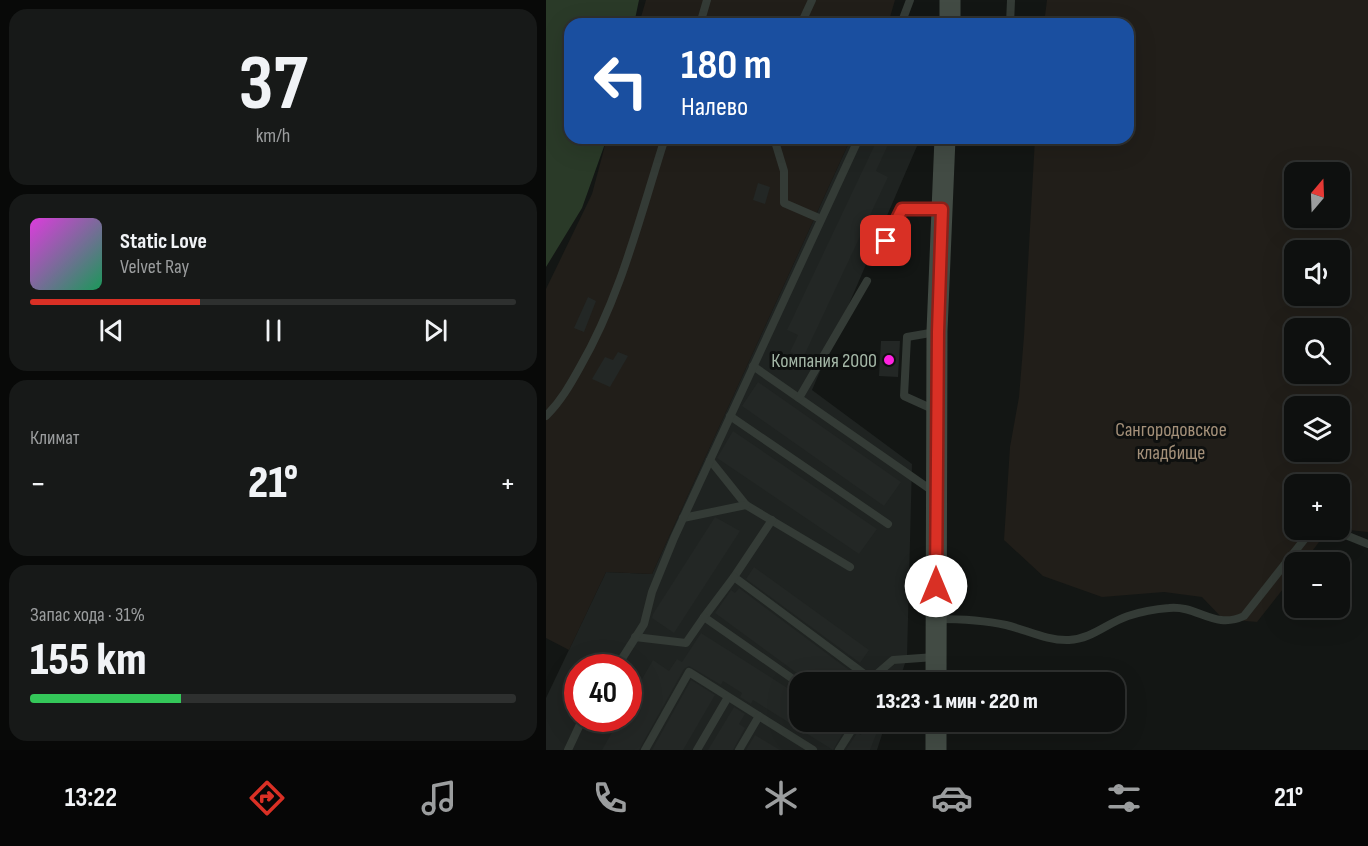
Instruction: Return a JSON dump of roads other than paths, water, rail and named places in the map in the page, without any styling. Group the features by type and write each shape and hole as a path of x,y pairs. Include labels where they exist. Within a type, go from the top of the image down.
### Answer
{"street":[{"path":"950,18 951,0"},
{"path":"936,672 938,332 945,144"},
{"path":"936,732 936,750"}],"lane":[{"path":"702,18 707,0"},
{"path":"804,18 812,0"},
{"path":"903,18 910,0"},
{"path":"1010,18 1011,0"},
{"path":"546,416 559,403 597,337 617,290 663,144"},
{"path":"776,144 784,171 784,203 822,219"},
{"path":"625,654 644,624 652,592 683,518 856,144"},
{"path":"877,257 902,209 942,209"},
{"path":"799,398 867,281"},
{"path":"938,332 907,337 904,396 938,412"},
{"path":"753,366 936,493"},
{"path":"730,416 888,524"},
{"path":"710,460 747,505 850,567"},
{"path":"683,518 747,505"},
{"path":"635,637 686,643 772,520"},
{"path":"1350,537 1368,544"},
{"path":"936,619 972,620 1007,625 1039,636 1068,640 1089,636 1128,616 1170,608 1189,609 1214,620 1230,622 1244,616 1304,540"},
{"path":"734,577 858,672"},
{"path":"704,618 789,676"},
{"path":"880,672 893,660 936,657"},
{"path":"645,750 689,672 813,750"},
{"path":"697,750 728,697"},
{"path":"739,750 759,716"},
{"path":"568,750 576,732"},
{"path":"839,750 849,732"}],"place":[{"name":"Компания 2000","path":"889,360"}],"park label":[{"name":"Сангородовское кладбище","path":"1171,440"}]}
